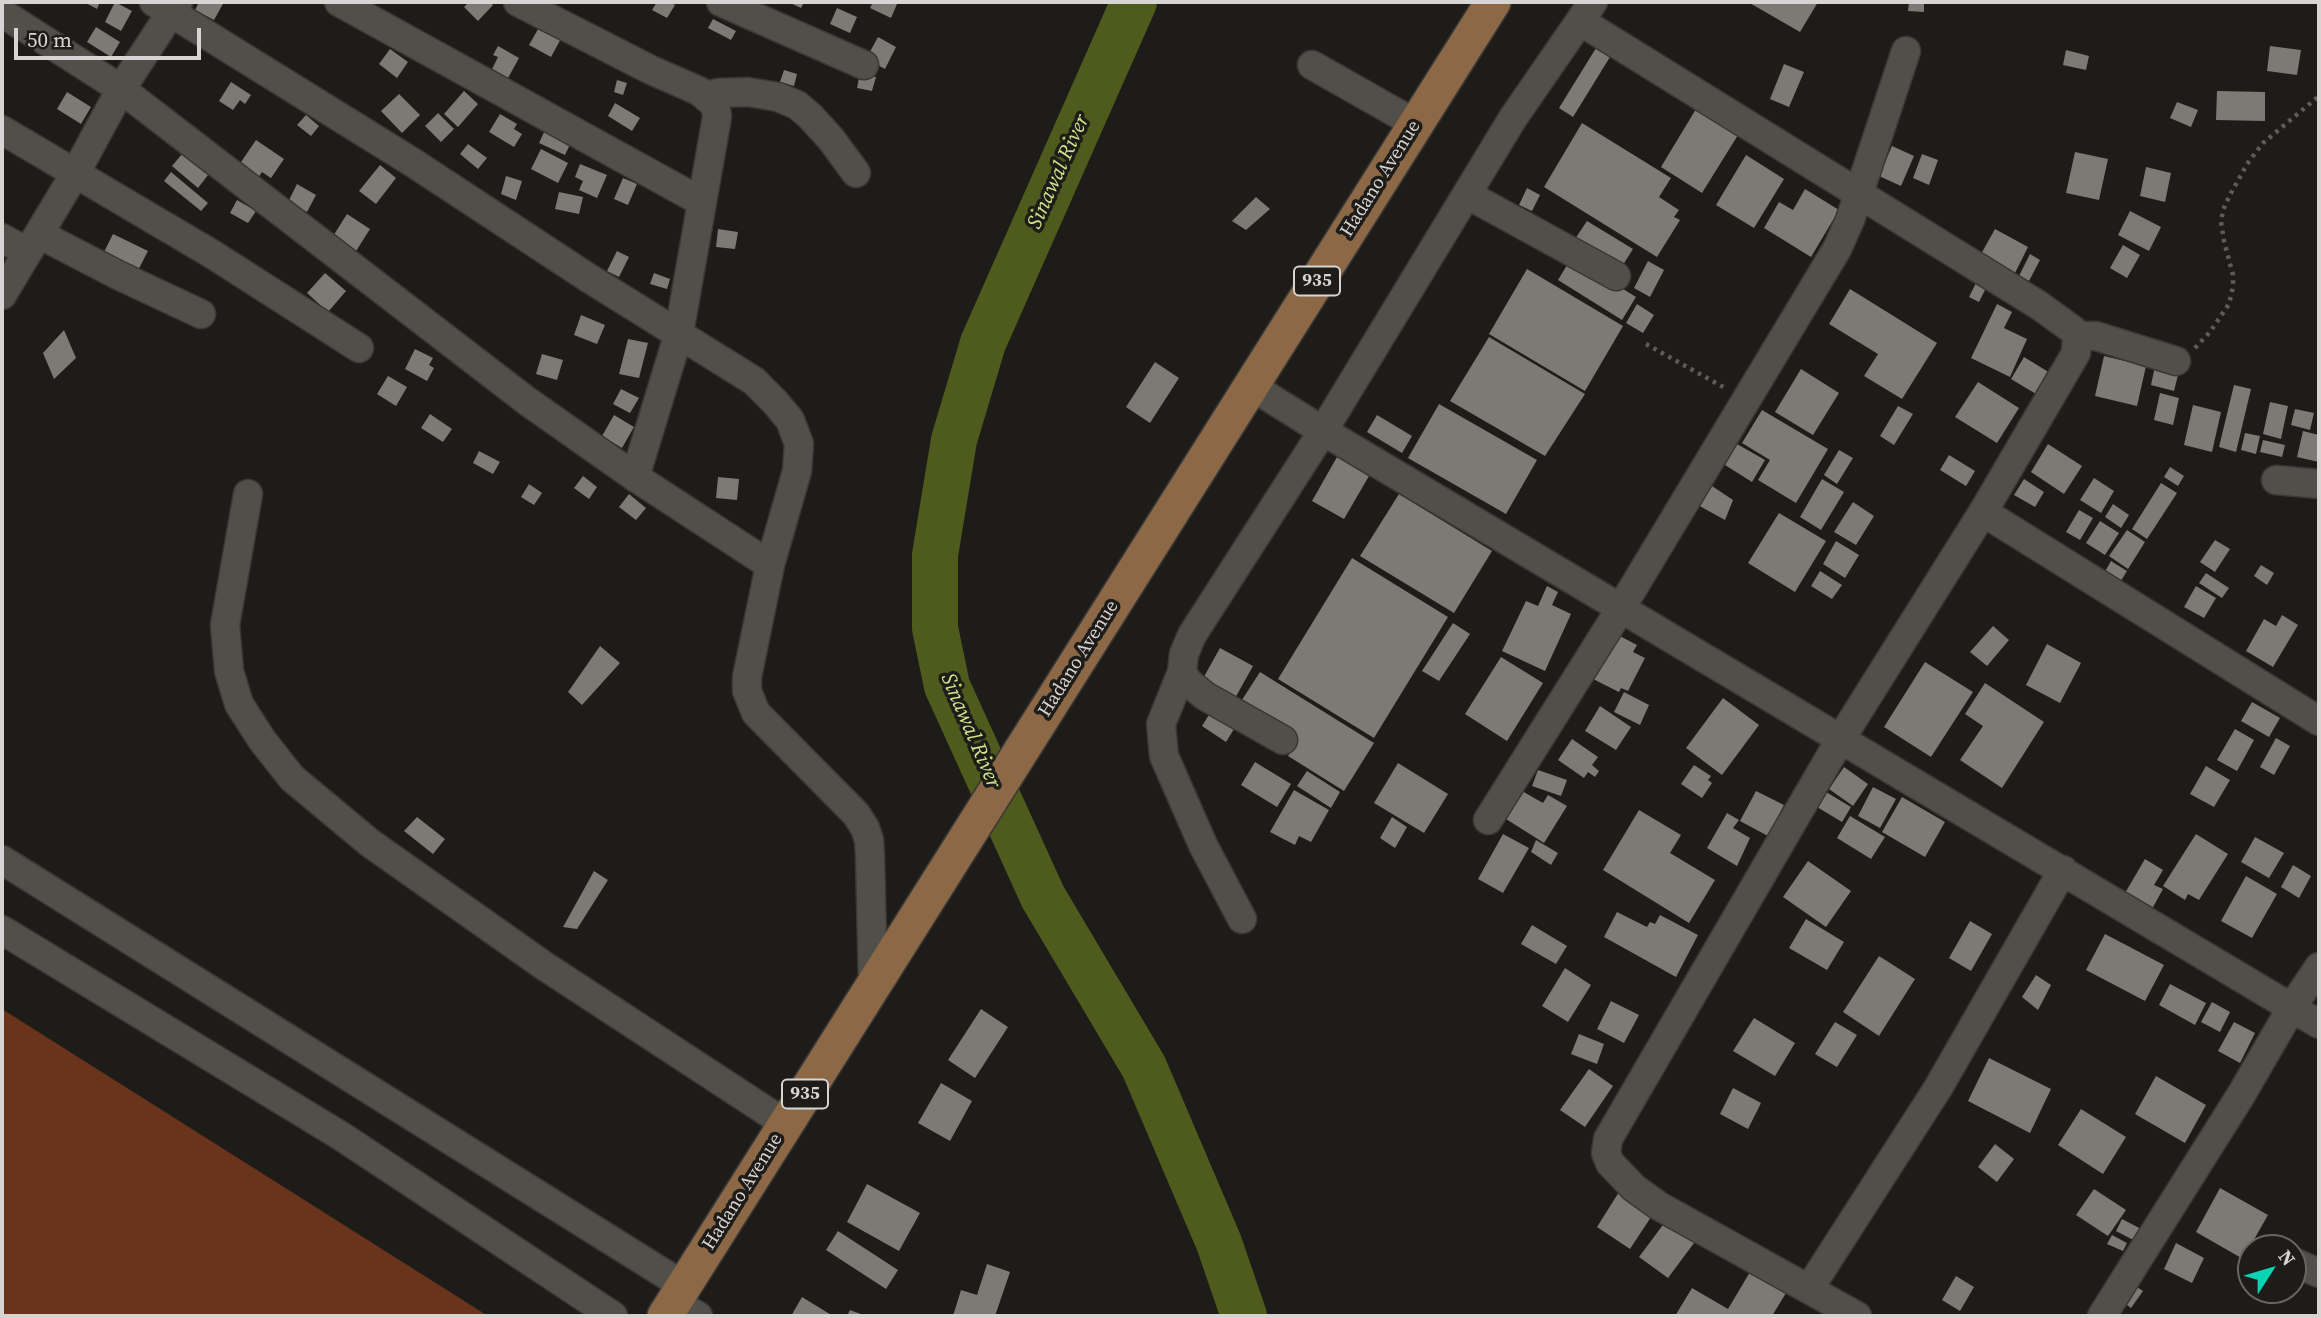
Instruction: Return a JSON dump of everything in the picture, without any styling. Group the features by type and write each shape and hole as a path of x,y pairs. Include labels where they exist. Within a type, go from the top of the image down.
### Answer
{"main road":[{"name":"Hadano Avenue","path":"680,1305 786,1124 1493,2"}],"street":[{"path":"339,2 702,202"},
{"path":"518,2 707,96 717,117 679,333 635,477"},
{"path":"721,2 864,65"},
{"path":"2,295 76,172 168,5 587,278 754,381 790,420 799,444 797,471 770,565 747,677 747,691 756,713 856,814 865,828 870,848 873,985"},
{"path":"1241,919 1203,845 1164,756 1161,724 1182,672 1184,654 1192,635 1324,431 1513,118 1586,12 1859,194 2040,306 2073,330 2077,337 2076,353 1983,512 1840,740 1608,1139 1606,1153 1610,1163 1623,1179 1659,1206 1857,1316"},
{"path":"2,13 121,89 527,401 635,477 770,565"},
{"path":"1488,820 1621,608 1837,249 1850,220 1906,51"},
{"path":"1312,65 1416,124"},
{"path":"707,96 748,92 778,97 797,105 831,139 856,173"},
{"path":"2,130 212,254 359,348"},
{"path":"1468,194 1616,276"},
{"path":"2,238 33,243 128,280 201,314"},
{"path":"2077,337 2096,336 2176,361"},
{"path":"1251,386 2319,1024"},
{"path":"2276,480 2319,484"},
{"path":"247,494 225,625 229,671 239,704 262,740 292,778 370,844 543,965 786,1124"},
{"path":"1983,512 2319,721"},
{"path":"1182,672 1188,682 1205,696 1283,740"},
{"path":"2,860 680,1305"},
{"path":"1810,1289 1938,1088 2063,870"},
{"path":"2,930 341,1136 613,1316"},
{"path":"2102,1316 2319,967"}],"path":[{"path":"2176,361 2192,351 2210,332 2229,304 2233,275 2221,222 2223,210 2236,183 2263,143 2319,96"},
{"path":"1646,344 1748,400"}],"shaded area":[{"path":"2,1009 488,1316 2,1316"}],"building":[{"path":"84,2 100,2 97,9"},
{"path":"115,2 132,11 121,31 105,22"},
{"path":"199,2 224,2 214,20 195,10"},
{"path":"469,2 489,2 493,5 478,21 464,7"},
{"path":"657,2 670,2 675,5 667,18 652,10"},
{"path":"788,2 804,2 801,8"},
{"path":"873,2 897,4 891,18 870,8"},
{"path":"1748,2 1818,2 1800,32"},
{"path":"1909,2 1924,2 1924,12 1908,11"},
{"path":"837,8 857,17 850,33 830,24"},
{"path":"713,19 736,31 731,40 708,28"},
{"path":"542,22 563,35 551,57 529,45"},
{"path":"96,27 120,42 111,57 87,42"},
{"path":"878,37 896,47 885,69 866,59"},
{"path":"498,46 519,58 508,78 492,69 498,57 493,55"},
{"path":"2270,46 2301,50 2297,75 2267,71"},
{"path":"1596,48 1610,57 1573,117 1559,108"},
{"path":"390,49 408,62 397,78 379,64"},
{"path":"2066,50 2089,56 2086,70 2063,65"},
{"path":"1784,64 1804,72 1789,107 1770,99"},
{"path":"784,70 797,74 794,86 780,82"},
{"path":"860,73 876,77 872,91 857,88"},
{"path":"617,80 627,83 623,95 614,92"},
{"path":"231,82 251,95 245,104 240,100 233,110 219,101"},
{"path":"464,91 478,104 458,127 444,114"},
{"path":"2217,91 2265,92 2265,121 2216,120"},
{"path":"67,92 91,107 81,124 57,109"},
{"path":"399,94 420,115 402,133 381,111"},
{"path":"2177,102 2198,110 2191,127 2170,118"},
{"path":"615,103 640,118 632,131 608,116"},
{"path":"1696,109 1738,135 1702,193 1661,167"},
{"path":"438,113 454,129 441,142 425,126"},
{"path":"500,114 517,124 514,129 522,134 514,147 489,132"},
{"path":"306,115 319,126 311,136 297,125"},
{"path":"1582,123 1671,178 1659,197 1679,210 1674,217 1680,220 1657,257 1544,187"},
{"path":"546,128 572,140 565,155 539,143"},
{"path":"256,140 284,159 271,178 262,172 256,181 237,168"},
{"path":"468,144 487,158 478,169 460,154"},
{"path":"1892,146 1914,156 1901,186 1879,176"},
{"path":"541,149 568,163 558,183 531,169"},
{"path":"2075,152 2108,159 2099,200 2066,193"},
{"path":"182,154 208,175 198,188 172,166"},
{"path":"1922,154 1938,160 1929,185 1913,178"},
{"path":"1746,155 1784,179 1754,228 1716,205"},
{"path":"580,164 607,175 597,198 579,190 583,181 575,177"},
{"path":"380,165 396,178 376,204 359,191"},
{"path":"2146,167 2171,173 2165,202 2140,196"},
{"path":"171,172 208,203 201,211 164,181"},
{"path":"506,176 522,181 516,200 501,194"},
{"path":"623,178 637,184 628,205 614,199"},
{"path":"297,184 316,195 307,212 288,202"},
{"path":"1527,188 1540,195 1532,211 1519,205"},
{"path":"1805,189 1839,210 1811,257 1764,228 1779,202 1793,210"},
{"path":"559,192 583,197 579,214 555,209"},
{"path":"1256,197 1270,209 1246,230 1232,221"},
{"path":"237,200 256,211 248,223 230,213"},
{"path":"2130,211 2161,227 2149,251 2118,235"},
{"path":"347,214 370,229 353,256 330,241"},
{"path":"1587,221 1633,249 1621,268 1575,239"},
{"path":"718,229 738,232 735,249 716,247"},
{"path":"1995,229 2028,247 2015,273 1981,254"},
{"path":"113,234 148,251 134,278 100,260"},
{"path":"2123,245 2140,255 2127,278 2110,268"},
{"path":"617,251 629,257 619,277 607,271"},
{"path":"2030,254 2040,260 2029,281 2019,276"},
{"path":"1572,257 1636,297 1622,320 1558,280"},
{"path":"1648,261 1664,270 1650,297 1634,288"},
{"path":"1527,269 1623,326 1585,391 1489,334"},
{"path":"325,273 346,291 328,312 307,293"},
{"path":"654,273 670,279 667,289 650,284"},
{"path":"1979,277 1989,282 1979,302 1969,297"},
{"path":"1850,289 1937,343 1902,399 1864,376 1878,354 1829,324"},
{"path":"1637,304 1654,315 1643,333 1626,323"},
{"path":"1997,304 2012,312 2004,328 2027,339 2010,377 1971,358"},
{"path":"581,315 605,325 597,344 574,335"},
{"path":"64,330 76,358 54,379 43,353"},
{"path":"1489,337 1585,394 1545,456 1450,401"},
{"path":"628,339 648,343 639,378 619,374"},
{"path":"415,349 433,358 429,365 434,368 427,381 405,369"},
{"path":"542,354 563,360 557,380 536,374"},
{"path":"2104,356 2146,366 2137,406 2095,396"},
{"path":"2024,357 2055,376 2041,397 2011,379"},
{"path":"1155,362 1179,378 1150,423 1126,407"},
{"path":"2155,366 2179,371 2174,391 2151,385"},
{"path":"1801,369 1839,393 1813,435 1775,412"},
{"path":"388,376 407,387 396,406 377,394"},
{"path":"1978,382 2019,408 1997,443 1955,417"},
{"path":"2234,385 2251,389 2236,452 2219,447"},
{"path":"621,389 639,398 630,413 613,404"},
{"path":"2160,393 2179,398 2173,425 2154,420"},
{"path":"2270,402 2288,406 2281,439 2263,434"},
{"path":"1439,404 1537,460 1506,514 1408,458"},
{"path":"2193,405 2221,412 2212,452 2184,445"},
{"path":"1898,406 1913,414 1894,445 1880,436"},
{"path":"2295,409 2314,413 2310,430 2291,425"},
{"path":"1762,410 1828,449 1796,503 1758,480 1770,460 1742,443"},
{"path":"430,414 452,429 443,442 421,428"},
{"path":"614,415 634,427 622,448 602,436"},
{"path":"1377,415 1412,436 1402,453 1367,432"},
{"path":"2303,431 2319,435 2319,462 2297,457"},
{"path":"2245,433 2260,436 2256,454 2241,450"},
{"path":"2263,440 2285,445 2282,457 2260,452"},
{"path":"1737,444 1765,460 1752,482 1725,465"},
{"path":"2048,444 2082,466 2064,494 2031,472"},
{"path":"1839,450 1853,458 1837,484 1824,475"},
{"path":"479,451 500,462 493,474 473,463"},
{"path":"1949,455 1975,471 1966,486 1940,470"},
{"path":"1337,457 1369,476 1344,519 1312,501"},
{"path":"2170,467 2184,476 2178,486 2164,477"},
{"path":"583,476 597,487 589,499 574,488"},
{"path":"718,477 739,479 737,500 716,498"},
{"path":"2094,478 2114,491 2101,513 2080,500"},
{"path":"1822,479 1844,492 1821,530 1800,517"},
{"path":"2024,479 2044,492 2035,507 2014,495"},
{"path":"1706,482 1733,500 1725,520 1696,504"},
{"path":"2161,483 2177,493 2147,539 2132,529"},
{"path":"529,484 542,493 534,505 521,497"},
{"path":"629,494 646,508 636,520 619,507"},
{"path":"1399,494 1492,551 1454,613 1360,556"},
{"path":"1853,502 1874,516 1856,545 1834,532"},
{"path":"2113,504 2129,515 2121,528 2105,517"},
{"path":"2079,510 2093,518 2080,540 2066,532"},
{"path":"1779,513 1826,541 1795,592 1748,563"},
{"path":"2100,521 2119,533 2105,555 2086,543"},
{"path":"2127,530 2145,542 2128,569 2109,556"},
{"path":"2215,540 2230,549 2215,572 2200,562"},
{"path":"1836,541 1859,555 1845,578 1823,564"},
{"path":"1352,558 1448,617 1374,738 1278,679"},
{"path":"2111,561 2127,571 2119,584 2103,575"},
{"path":"2261,565 2274,573 2267,585 2254,576"},
{"path":"1820,571 1842,585 1832,599 1811,586"},
{"path":"2206,573 2229,588 2222,598 2199,583"},
{"path":"1547,586 1558,592 1552,605 1571,614 1545,671 1502,651 1526,601 1538,606"},
{"path":"2196,586 2216,598 2204,618 2184,607"},
{"path":"2282,615 2298,625 2273,667 2246,651 2264,619 2276,626"},
{"path":"1453,623 1470,634 1439,681 1422,671"},
{"path":"1993,626 2009,640 1987,666 1970,652"},
{"path":"1616,634 1637,645 1633,652 1645,658 1628,691 1621,688 1619,692 1593,679"},
{"path":"2047,644 2081,663 2060,703 2026,685"},
{"path":"600,646 620,663 582,705 568,692"},
{"path":"1220,648 1253,666 1234,700 1201,682"},
{"path":"1501,657 1543,683 1507,741 1465,714"},
{"path":"1925,662 1973,692 1931,757 1884,727"},
{"path":"1260,672 1374,743 1344,791 1288,756 1298,740 1240,703"},
{"path":"1985,683 2044,722 2002,788 1960,760 1983,726 1965,714"},
{"path":"1624,692 1649,705 1640,725 1614,712"},
{"path":"1723,698 1759,725 1722,775 1686,748"},
{"path":"2252,702 2280,718 2269,737 2241,721"},
{"path":"1215,705 1239,721 1226,742 1202,726"},
{"path":"1600,706 1631,727 1616,750 1585,731"},
{"path":"2235,729 2254,740 2237,771 2217,760"},
{"path":"2276,738 2290,746 2274,775 2260,767"},
{"path":"1572,739 1598,757 1592,765 1599,771 1595,777 1588,772 1584,778 1558,760"},
{"path":"1255,762 1291,784 1277,807 1241,785"},
{"path":"1398,763 1448,794 1424,833 1374,803"},
{"path":"1694,765 1711,776 1708,780 1712,783 1702,798 1681,784"},
{"path":"2206,766 2230,780 2214,807 2190,794"},
{"path":"1844,767 1868,784 1853,806 1829,789"},
{"path":"1538,770 1567,780 1561,796 1532,786"},
{"path":"1307,771 1340,792 1331,808 1297,786"},
{"path":"1873,787 1896,799 1880,828 1858,816"},
{"path":"1294,790 1329,810 1311,842 1299,836 1295,845 1270,832"},
{"path":"1522,791 1543,803 1548,795 1567,806 1544,843 1506,819"},
{"path":"1756,791 1784,805 1768,836 1740,821"},
{"path":"1826,792 1851,807 1842,822 1817,807"},
{"path":"1902,797 1945,822 1925,857 1882,832"},
{"path":"1639,810 1681,835 1670,853 1715,880 1689,923 1603,870"},
{"path":"1727,813 1739,820 1733,828 1750,838 1737,866 1707,848"},
{"path":"1850,816 1885,837 1871,859 1837,838"},
{"path":"417,817 445,839 433,854 404,831"},
{"path":"1392,817 1407,827 1395,848 1380,838"},
{"path":"1503,834 1529,848 1503,893 1478,879"},
{"path":"2196,834 2228,854 2199,900 2188,894 2185,900 2163,886"},
{"path":"2255,837 2284,853 2269,878 2241,862"},
{"path":"1536,840 1558,853 1551,865 1531,852"},
{"path":"2145,859 2163,870 2154,885 2163,889 2152,909 2125,893"},
{"path":"1808,861 1851,891 1826,927 1783,897"},
{"path":"2293,865 2311,876 2299,898 2281,887"},
{"path":"594,871 608,880 577,929 563,927"},
{"path":"2246,876 2277,894 2252,938 2221,921"},
{"path":"1617,912 1647,927 1650,922 1655,924 1660,915 1698,935 1676,977 1604,937"},
{"path":"1806,919 1844,942 1827,970 1789,948"},
{"path":"1970,921 1992,934 1971,971 1949,958"},
{"path":"1532,925 1567,946 1556,964 1521,944"},
{"path":"2105,934 2164,965 2145,1001 2086,970"},
{"path":"1879,956 1915,979 1879,1036 1843,1012"},
{"path":"1565,968 1591,985 1568,1022 1542,1006"},
{"path":"2036,975 2051,985 2038,1010 2022,997"},
{"path":"2170,984 2206,1003 2195,1025 2159,1005"},
{"path":"1611,1001 1639,1015 1624,1043 1597,1029"},
{"path":"2212,1002 2230,1012 2220,1032 2201,1022"},
{"path":"981,1009 1008,1027 975,1078 948,1060"},
{"path":"1754,1018 1795,1043 1775,1076 1733,1051"},
{"path":"1835,1022 1857,1035 1837,1067 1815,1054"},
{"path":"2234,1022 2255,1033 2240,1063 2218,1051"},
{"path":"1579,1034 1604,1044 1597,1064 1571,1054"},
{"path":"1989,1058 2051,1089 2030,1133 1968,1101"},
{"path":"1589,1069 1613,1086 1585,1127 1560,1110"},
{"path":"2156,1076 2206,1105 2185,1143 2135,1114"},
{"path":"941,1083 972,1101 950,1141 918,1123"},
{"path":"1733,1088 1761,1103 1748,1129 1720,1114"},
{"path":"2081,1109 2126,1137 2103,1174 2058,1145"},
{"path":"1995,1144 2014,1159 1997,1182 1978,1167"},
{"path":"867,1184 920,1213 899,1251 847,1222"},
{"path":"2220,1188 2268,1215 2257,1234 2237,1234 2237,1256 2196,1232"},
{"path":"2094,1189 2126,1210 2108,1236 2076,1215"},
{"path":"1619,1192 1653,1214 1630,1249 1597,1227"},
{"path":"1668,1218 1697,1239 1668,1278 1639,1257"},
{"path":"2122,1219 2145,1231 2139,1243 2116,1231"},
{"path":"838,1231 898,1270 886,1289 826,1250"},
{"path":"2112,1235 2127,1243 2123,1251 2107,1244"},
{"path":"2176,1243 2204,1258 2192,1283 2164,1269"},
{"path":"987,1264 1010,1272 995,1316 953,1316 961,1290 977,1295"},
{"path":"1750,1272 1786,1293 1772,1316 1675,1316 1692,1288 1728,1309"},
{"path":"1956,1276 1974,1287 1960,1311 1942,1300"},
{"path":"2134,1285 2143,1291 2131,1308 2123,1302"},
{"path":"802,1297 833,1316 791,1316"},
{"path":"850,1310 866,1316 847,1316"}],"waterway":[{"name":"Sinawal River","path":"1134,2 983,343 954,440 935,555 935,628 947,686 1043,897 1144,1067 1219,1243 1244,1316"}]}
